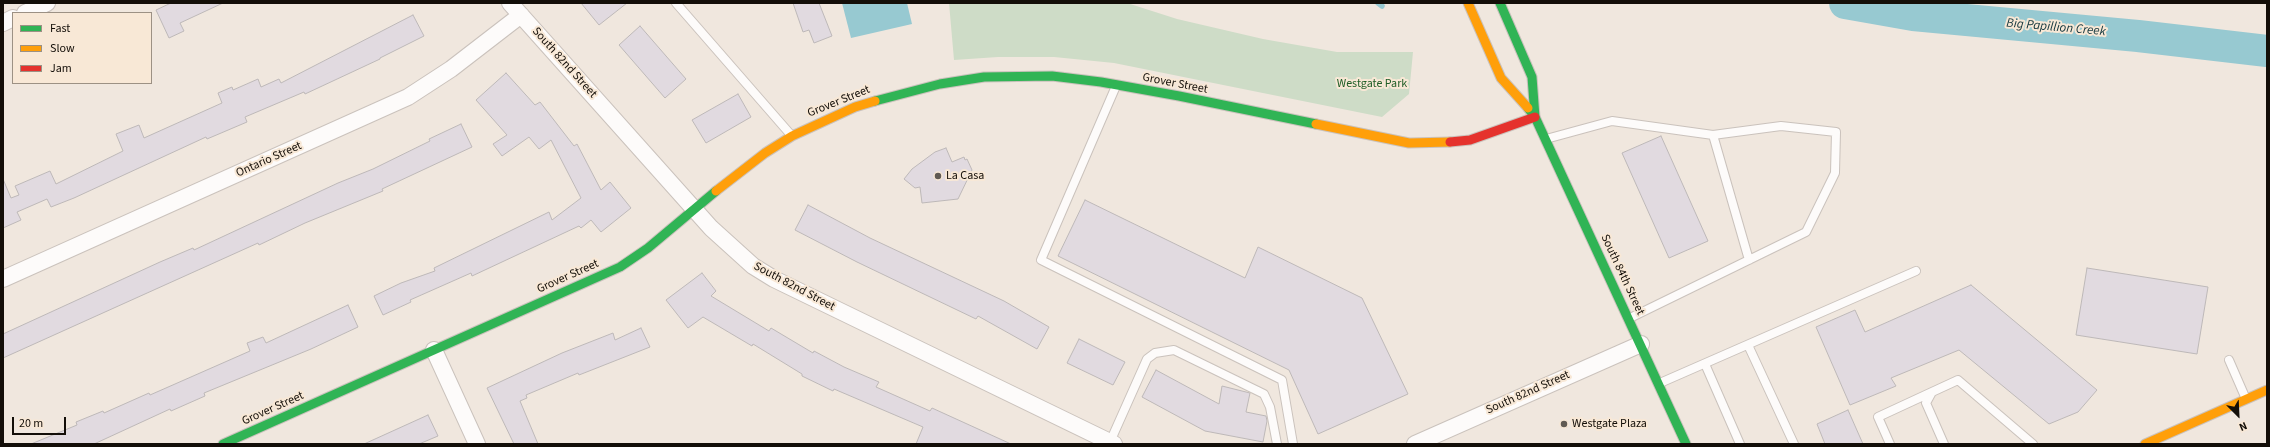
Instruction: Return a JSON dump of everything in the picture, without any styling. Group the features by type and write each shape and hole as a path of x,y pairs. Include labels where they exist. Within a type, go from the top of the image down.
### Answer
{"street":[{"path":"27,12 48,3"},
{"name":"South 82nd Street","path":"510,3 695,210 734,251 774,279 1112,443"},
{"name":"South 84th Street","path":"1468,3 1501,78 1535,117 1546,139 1630,318 1686,444"},
{"name":"South 84th Street","path":"1500,3 1532,77 1535,117"},
{"name":"Ontario Street","path":"3,279 408,97 452,69 521,15"},
{"path":"3,23 12,18"},
{"name":"Grover Street","path":"224,444 620,267 648,248 765,153 792,136 855,107 940,84 984,77 1052,76 1116,85 1409,143 1440,143 1470,140 1535,117"},
{"name":"South 82nd Street","path":"1415,444 1641,344"},
{"path":"434,350 477,444"},
{"path":"2146,444 2267,390"}],"lane":[{"path":"676,3 792,136"},
{"path":"1116,85 1041,260 1282,380 1293,444"},
{"path":"1546,139 1612,121 1713,134 1781,126 1836,132 1835,173 1806,232 1630,318"},
{"path":"1713,134 1749,260"},
{"path":"1659,383 1916,272"},
{"path":"1748,345 1794,444"},
{"path":"1112,443 1147,359 1154,353 1174,350 1264,394 1270,407 1277,444"},
{"path":"2229,360 2246,400"},
{"path":"1705,364 1740,444"},
{"path":"1890,444 1878,417 1958,380 2034,444"},
{"path":"1932,392 1926,403 1944,444"}],"green space":[{"name":"Westgate Park","path":"949,3 1127,3 1177,19 1263,39 1337,52 1413,52 1409,94 1382,117 1114,63 1054,57 998,57 954,60"}],"water":[{"path":"842,3 907,3 912,24 851,38"}],"building":[{"path":"171,3 223,3 180,23 184,31 169,38 156,10"},
{"path":"581,3 627,3 599,25"},
{"path":"793,3 819,3 832,36 814,43 809,30 803,32"},
{"path":"413,15 424,36 380,59 305,94 304,92 245,117 247,122 207,139 206,137 74,198 51,207 47,199 17,212 21,220 3,228 3,179 11,198 19,195 15,186 50,171 56,184 123,151 116,134 139,125 144,138 222,103 218,93 232,87 233,90 258,79 261,87 279,79 281,83"},
{"path":"640,26 686,79 665,98 619,45"},
{"path":"506,73 535,105 540,102 574,146 577,144 601,190 610,182 631,208 601,232 591,220 581,228 579,226 472,276 471,273 410,300 411,302 383,315 374,296 401,283 435,271 434,268 549,212 552,220 581,198 551,140 539,149 529,137 502,156 493,144 507,135 476,100"},
{"path":"738,94 751,117 706,143 692,120"},
{"path":"461,124 472,147 382,189 383,191 305,223 259,245 258,243 3,358 3,334 160,262 193,248 194,250 338,183 373,169 430,141 429,139"},
{"path":"1661,136 1708,241 1669,258 1622,153"},
{"name":"La Casa","path":"946,148 952,162 964,157 965,160 967,159 972,170 958,199 922,203 920,187 915,188 904,179 912,169 935,152"},
{"path":"1085,200 1245,278 1258,247 1362,298 1408,394 1318,434 1289,370 1058,256"},
{"path":"808,205 870,238 1004,301 1049,327 1037,349 978,316 976,319 857,262 795,230"},
{"path":"2087,268 2208,287 2197,354 2076,335"},
{"path":"702,273 716,291 711,296 769,331 771,328 813,353 814,351 844,367 879,382 876,387 930,411 932,408 1011,444 916,444 923,427 834,389 833,391 802,376 802,374 753,344 752,346 703,317 688,328 666,300"},
{"path":"1971,285 2097,390 2078,412 2049,424 1959,350 1891,378 1896,386 1850,405 1816,327 1855,310 1865,332"},
{"path":"348,305 358,327 311,349 204,393 205,396 171,411 170,409 94,444 31,444 77,425 76,422 103,411 104,413 149,393 150,395 250,351 247,343 263,337 266,343"},
{"path":"641,328 650,347 579,375 578,373 526,395 527,398 520,401 538,444 514,444 487,388 562,353 613,333 615,340"},
{"path":"1079,339 1125,362 1113,385 1067,363"},
{"path":"1156,370 1219,404 1222,386 1250,393 1246,412 1266,416 1267,421 1263,442 1205,431 1142,397"},
{"path":"1848,410 1863,444 1825,444 1817,424"},
{"path":"428,415 438,436 419,444 364,444"}],"waterway":[{"path":"1378,3 1382,6"},
{"name":"Big Papillion Creek","path":"1845,3 1913,15 2138,36 2267,51"}],"traffic: fast":[{"path":"1500,3 1532,77 1535,117"},
{"path":"875,101 940,84 984,77 1052,76 1101,82 1179,96 1316,124"},
{"path":"1528,108 1535,117 1686,444"},
{"path":"223,444 620,267 648,248 716,191"}],"traffic: slow":[{"path":"1468,3 1501,78 1528,108"},
{"path":"716,191 765,153 792,136 855,107 875,101"},
{"path":"1316,124 1409,143 1450,142"},
{"path":"2145,444 2267,390"}],"traffic: jam":[{"path":"1450,142 1470,140 1535,117"}],"place":[{"name":"La Casa","path":"938,176"},
{"name":"Westgate Plaza","path":"1564,424"}]}
